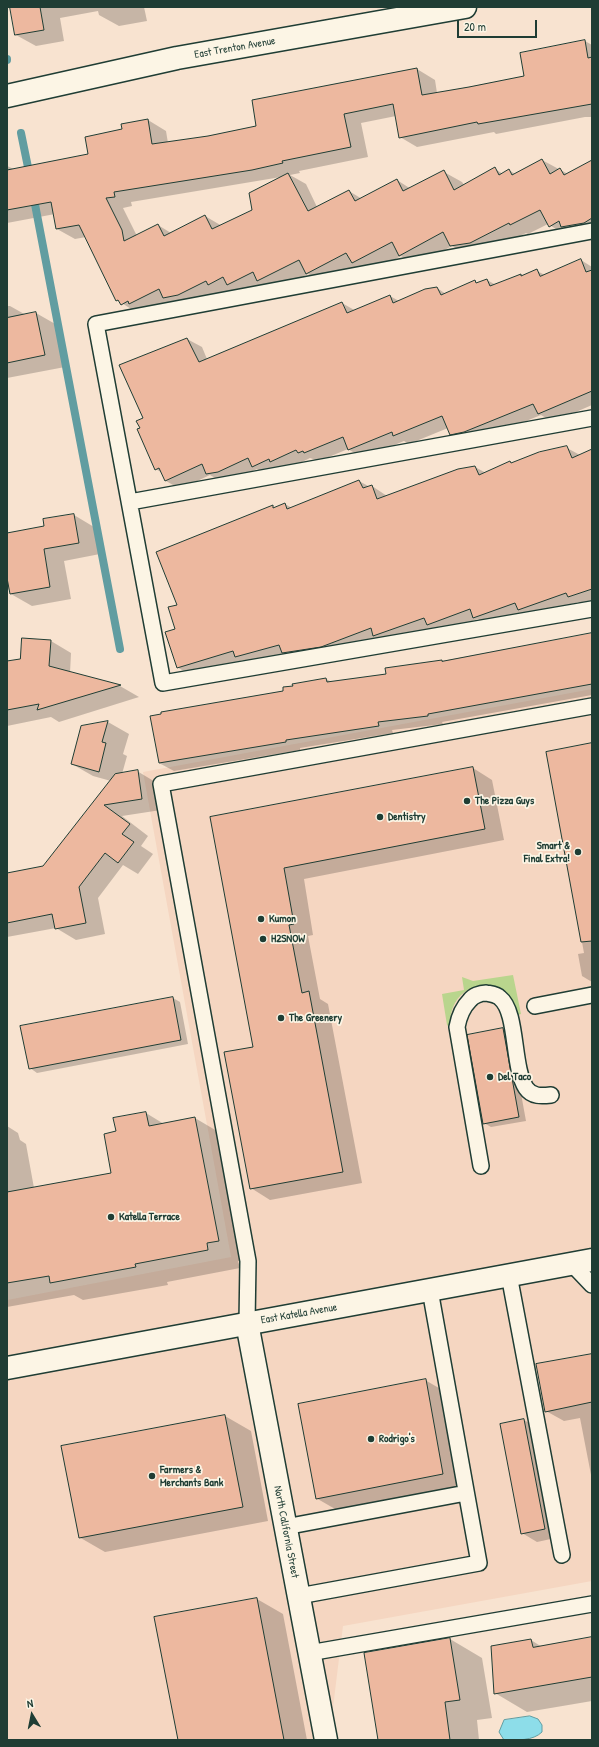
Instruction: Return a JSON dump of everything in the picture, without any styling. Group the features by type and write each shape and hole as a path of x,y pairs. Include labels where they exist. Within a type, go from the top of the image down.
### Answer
{"street":[{"name":"East Trenton Avenue","path":"7,96 177,58 465,7"},
{"name":"East Katella Avenue","path":"7,1368 582,1262"},
{"name":"North California Street","path":"247,1323 326,1740"}],"lane":[{"path":"592,231 96,324 164,683 592,609"},
{"path":"130,502 592,418"},
{"path":"247,1323 248,1261 161,784 592,706"},
{"path":"481,1166 457,1027 459,1016 464,1006 472,997 483,993 494,994 501,998 509,1014 519,1066 526,1088 533,1094 541,1096 551,1095"},
{"path":"535,1006 592,995"},
{"path":"582,1262 592,1285"},
{"path":"509,1275 562,1554"},
{"path":"298,1596 478,1562 430,1290"},
{"path":"285,1528 466,1493"},
{"path":"309,1653 592,1604"}],"shaded area":[{"path":"592,689 592,1581 343,1626 329,1740 7,1740 7,1300 231,1257 143,772"}],"green space":[{"path":"513,975 521,1014 518,1015 514,1004 508,995 500,989 490,986 480,986 471,988 462,994 455,1003 451,1014 450,1024 448,1026 447,1025 442,994 464,990 462,977 473,981"}],"water":[{"path":"530,1716 538,1719 542,1725 542,1732 534,1737 519,1740 504,1740 499,1732 504,1720"}],"building":[{"path":"10,7 40,7 44,30 15,35"},
{"path":"585,40 588,58 592,57 592,104 478,124 477,122 399,138 393,104 344,114 351,147 282,161 283,163 252,170 114,192 115,197 106,198 122,230 124,241 158,224 164,236 205,215 212,229 252,210 249,193 288,173 308,211 349,190 355,201 397,179 403,191 444,170 454,190 495,167 499,175 509,169 512,175 542,159 550,174 560,168 564,175 592,160 592,218 584,223 561,227 559,221 549,227 540,210 510,225 509,223 470,243 450,246 443,232 399,256 392,242 352,263 346,253 306,274 299,260 257,281 253,272 227,285 223,277 208,285 206,281 178,295 163,298 159,289 129,304 128,301 121,305 118,300 116,301 79,225 56,229 51,202 7,210 7,170 88,154 85,137 122,129 121,124 148,119 152,144 208,136 256,126 252,100 417,68 422,95 469,87 524,76 520,53"},
{"path":"581,259 586,272 592,270 592,391 538,414 533,404 464,432 450,435 442,416 393,436 392,432 348,450 343,437 304,453 303,451 298,453 296,450 270,462 269,459 252,467 248,458 218,472 206,474 202,464 165,481 159,468 155,470 137,429 140,428 136,421 143,418 119,365 187,338 199,362 342,302 347,313 390,295 393,303 425,289 437,287 441,295 475,280 476,283 487,279 490,286 537,269 540,276"},
{"path":"36,312 45,355 7,363 7,318"},
{"path":"567,446 572,458 592,449 592,589 568,597 566,593 518,610 515,603 473,618 470,609 427,625 424,618 373,636 371,628 321,647 282,653 279,645 235,657 233,651 177,668 165,632 175,629 168,607 177,605 156,552 273,505 273,508 285,503 287,509 359,480 363,488 372,485 377,499 458,469 475,466 479,475 510,461 511,463 539,452"},
{"path":"74,514 79,543 44,549 50,587 10,594 7,578 7,533 44,526 43,519"},
{"path":"592,633 592,684 428,714 428,716 378,722 379,726 286,740 286,742 159,763 150,716 161,714 161,712 283,691 283,687 293,686 292,684 326,678 327,682 386,674 385,668 442,661"},
{"path":"22,638 51,640 49,666 121,685 37,710 39,704 7,710 7,661 20,659"},
{"path":"108,721 102,742 106,743 99,772 71,764 81,726"},
{"name":"Smart & Final Extra!","path":"592,743 592,941 581,942 546,752"},
{"path":"473,767 485,829 284,868 294,924 289,925 302,993 309,991 343,1172 250,1189 224,1052 253,1047 210,817"},
{"path":"138,770 142,799 104,805 130,824 122,834 134,842 118,863 105,853 79,887 86,923 55,929 52,914 7,923 7,873 43,866 115,774"},
{"path":"173,997 181,1040 29,1069 20,1026"},
{"name":"Del Taco","path":"503,1028 519,1117 483,1124 467,1035"},
{"name":"Katella Terrace","path":"146,1112 149,1126 195,1117 219,1241 207,1243 208,1250 135,1264 136,1267 50,1283 49,1276 7,1283 7,1192 111,1173 104,1134 116,1131 113,1118"},
{"path":"592,1354 592,1402 545,1412 536,1364"},
{"name":"Rodrigo's","path":"426,1379 443,1474 316,1499 298,1404"},
{"name":"Farmers & Merchants Bank","path":"225,1415 243,1507 79,1538 61,1446"},
{"path":"524,1419 545,1529 521,1534 500,1424"},
{"path":"257,1598 284,1740 178,1740 154,1617"},
{"path":"592,1637 592,1677 494,1694 491,1646 531,1639 533,1647"},
{"path":"450,1638 460,1700 445,1702 450,1740 378,1740 364,1653"}],"waterway":[{"path":"21,133 30,177"},
{"path":"33,194 120,649"}],"place":[{"name":"The Pizza Guys","path":"467,801"},
{"name":"Dentistry","path":"380,817"},
{"name":"Smart & Final Extra!","path":"578,852"},
{"name":"Kumon","path":"261,919"},
{"name":"H2SNOW","path":"263,939"},
{"name":"The Greenery","path":"281,1018"},
{"name":"Del Taco","path":"490,1077"},
{"name":"Katella Terrace","path":"111,1217"},
{"name":"Rodrigo's","path":"371,1439"},
{"name":"Farmers & Merchants Bank","path":"152,1476"}]}
